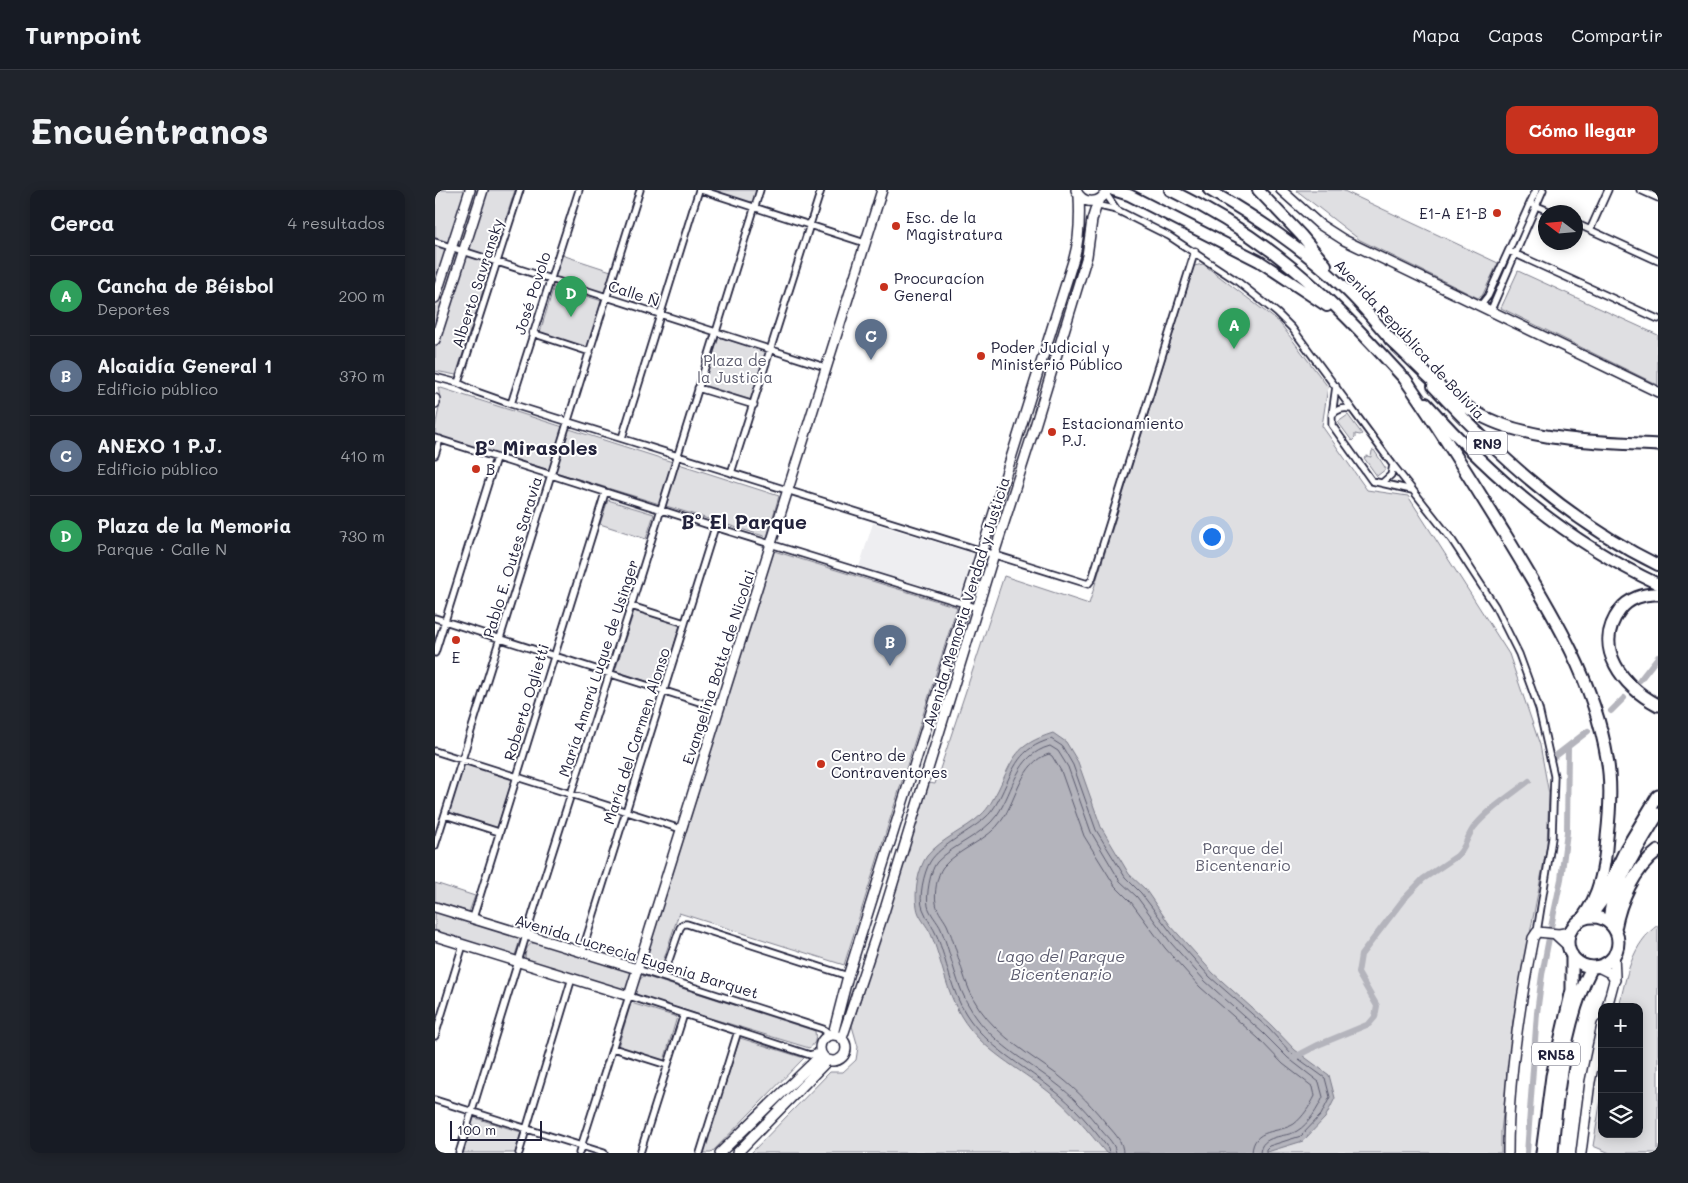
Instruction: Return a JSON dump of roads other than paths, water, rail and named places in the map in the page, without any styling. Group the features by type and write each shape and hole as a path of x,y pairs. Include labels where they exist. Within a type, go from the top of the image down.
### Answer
{"highway":[{"path":"1390,339 1462,404 1484,417 1540,435 1658,445"},
{"path":"1405,380 1458,459 1554,615 1582,670 1598,715 1608,759 1610,786 1609,817 1599,886 1586,918"},
{"path":"1658,594 1642,596 1622,607 1611,625 1608,646 1619,671 1636,690 1658,705"},
{"path":"1570,932 1577,922 1586,918 1601,902 1627,849 1658,796"},
{"path":"1570,951 1577,961 1584,965 1594,967 1610,960 1617,946 1612,928 1611,906 1628,866 1658,814"},
{"path":"1612,928 1626,894 1645,864 1658,851"},
{"path":"1586,918 1598,918 1612,928"},
{"name":"RN58","path":"1542,1153 1552,1076 1572,990 1570,932"},
{"name":"RN58","path":"1552,1153 1560,1082 1569,1035 1580,994 1594,967"}],"main road":[{"name":"Avenida República de Bolivia","path":"1171,190 1219,217 1262,245 1315,288 1405,380 1459,440 1519,496 1576,538 1637,574 1658,584"},
{"name":"Avenida República de Bolivia","path":"1209,190 1284,238 1344,288 1489,444 1527,479 1592,527 1658,565"},
{"path":"1258,190 1301,234 1344,288"},
{"path":"1109,191 1129,195 1259,261 1350,322"}],"street":[{"path":"435,298 470,190"},
{"path":"435,340 483,190"},
{"name":"Alberto Savransky","path":"458,383 520,190"},
{"name":"José Povolo","path":"511,404 579,190"},
{"name":"Pablo E. Outes Saravia","path":"435,846 640,190"},
{"path":"622,438 700,190 865,243"},
{"name":"María Amarú Luque de Usinger","path":"459,1153 760,190"},
{"path":"731,473 821,190"},
{"name":"Evangelina Botta de Nicolai","path":"579,1153 882,190"},
{"path":"1281,190 1319,224 1333,233 1658,392"},
{"path":"1533,204 1535,190"},
{"path":"1491,310 1512,252 1533,204 1543,190"},
{"path":"1590,230 1608,190"},
{"path":"1640,190 1655,195"},
{"path":"1094,202 1109,191 1117,210"},
{"path":"1075,192 1094,202 1117,210 1195,251 1237,281 1285,321 1452,540 1495,606 1519,654 1539,708 1554,776 1552,838 1537,932 1531,946 1520,1013 1510,1099 1508,1153"},
{"name":"Avenida Memoria Verdad y Justicia","path":"737,1153 823,1056 821,1041 825,1036 831,1034 1076,250 1080,217 1075,192"},
{"name":"Avenida Memoria Verdad y Justicia","path":"823,1056 837,1060 844,1055 846,1046 842,1038 885,909 1087,256 1094,202"},
{"path":"1533,204 1538,206"},
{"path":"1583,227 1658,261"},
{"name":"Calle Ñ","path":"435,242 825,368"},
{"path":"435,377 458,383 511,404 1088,584 1092,580 1195,251"},
{"path":"1480,306 1488,296 1512,252"},
{"path":"1512,252 1657,316"},
{"path":"532,334 590,352"},
{"path":"1336,386 1332,425 1372,481 1412,490"},
{"path":"698,388 754,405"},
{"path":"1332,415 1340,409 1352,409"},
{"path":"435,455 437,439 771,545 978,608"},
{"path":"435,653 496,458"},
{"path":"1382,483 1391,475 1393,465"},
{"name":"Roberto Oglietti","path":"473,918 605,493"},
{"name":"María del Carmen Alonso","path":"581,952 715,527"},
{"path":"631,606 685,623"},
{"path":"435,618 718,708"},
{"path":"435,751 681,829"},
{"path":"445,815 499,832"},
{"name":"Avenida Lucrecia Eugenia Barquet","path":"435,907 663,977 823,1029 831,1034"},
{"path":"663,977 683,924 848,976"},
{"path":"1537,932 1555,934 1570,932"},
{"path":"1555,934 1570,951"},
{"path":"435,936 810,1055 823,1056"},
{"path":"435,1036 463,945"},
{"path":"1608,1003 1615,981 1614,953"},
{"path":"1594,967 1610,973 1615,981"},
{"path":"519,1153 572,978"},
{"path":"640,1153 684,1014"},
{"path":"700,1153 738,1031"},
{"path":"831,1034 842,1038"},
{"path":"1581,1153 1590,1082 1598,1044"},
{"path":"613,1048 667,1065"},
{"name":"Avenida Memoria Verdad y Justicia","path":"720,1153 823,1056"},
{"path":"435,1100 605,1153"}],"water":[{"name":"Lago del Parque Bicentenario","path":"1053,733 1066,742 1078,762 1101,827 1129,874 1145,889 1170,925 1213,973 1271,1025 1295,1050 1329,1075 1335,1098 1325,1118 1303,1141 1264,1153 1106,1153 1065,1106 990,1049 979,1039 961,1016 948,986 931,934 918,911 916,888 921,867 933,850 981,815 991,803 1017,754 1031,742"}],"waterway":[{"path":"1640,680 1658,657"},
{"path":"1611,711 1624,698"},
{"path":"1553,758 1588,731"},
{"path":"1551,927 1561,879 1567,832 1568,747"},
{"path":"1293,1058 1318,1045 1369,1024 1375,1017 1377,1006 1358,973 1361,955 1403,900 1423,879 1457,856 1472,830 1481,819 1529,781"},
{"path":"1527,1153 1537,1013 1549,938"}],"place":[{"name":"E1-A E1-B","path":"1497,213"},
{"name":"Esc. de la Magistratura","path":"896,226"},
{"name":"Procuracíon General","path":"884,287"},
{"name":"Plaza de la Memoria","path":"571,317"},
{"name":"Cancha de Béisbol","path":"1234,349"},
{"name":"Poder Judicial y Ministerio Público","path":"981,356"},
{"name":"ANEXO 1 P.J.","path":"871,360"},
{"name":"Estacionamiento P.J.","path":"1052,432"},
{"name":"B","path":"476,469"},
{"name":"E","path":"456,640"},
{"name":"Alcaidía General 1","path":"890,666"},
{"name":"Centro de Contraventores","path":"821,764"}],"district":[{"name":"Bº Mirasoles","path":"536,447"},
{"name":"Bº El Parque","path":"744,521"}],"park label":[{"name":"Plaza de la Justicia","path":"735,368"},
{"name":"Parque del Bicentenario","path":"1243,856"}]}
